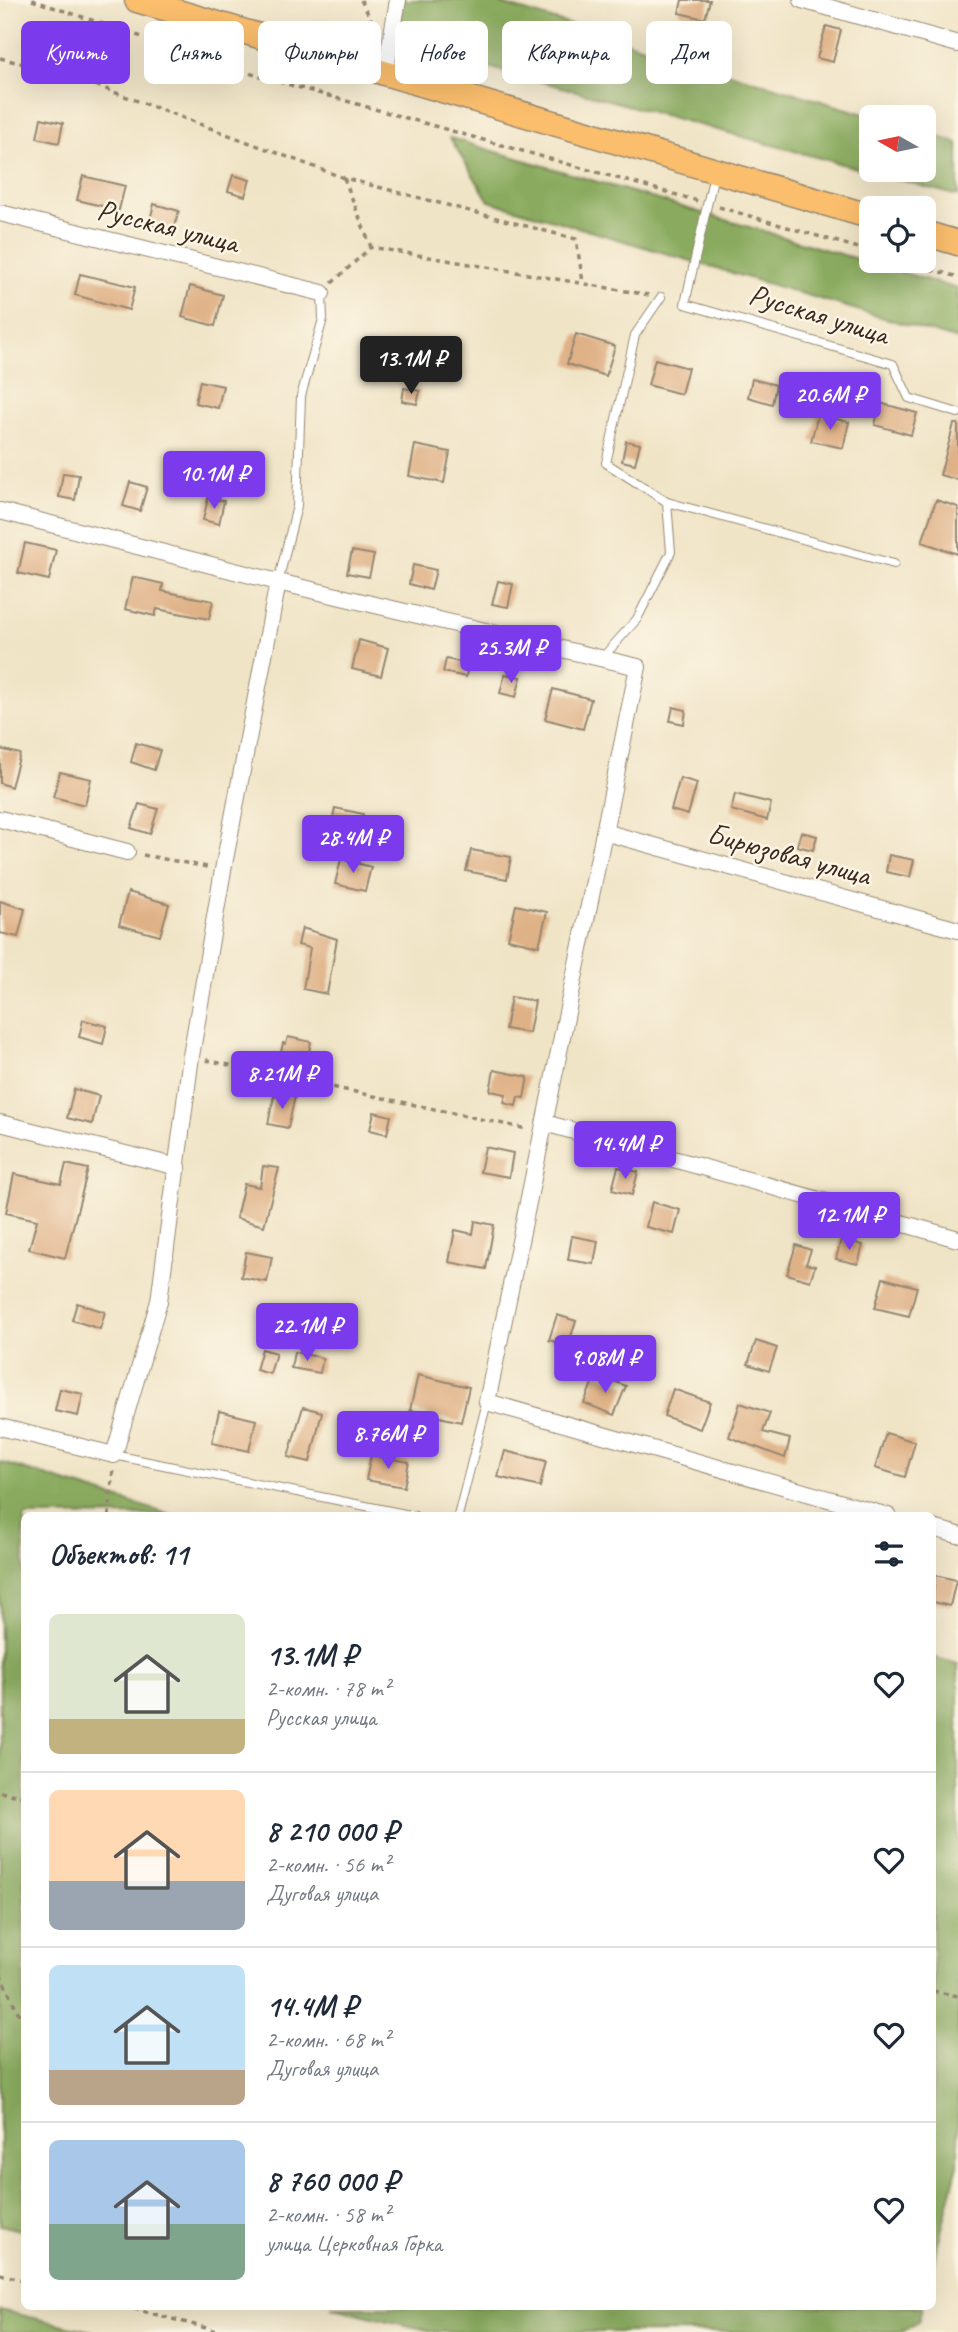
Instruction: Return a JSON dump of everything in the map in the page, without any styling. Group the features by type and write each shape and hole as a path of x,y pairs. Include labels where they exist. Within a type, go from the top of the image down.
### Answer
{"main road":[{"path":"137,0 859,213"},
{"path":"936,237 958,243"}],"street":[{"path":"385,74 398,0"},
{"path":"802,0 958,44"},
{"name":"Русская улица","path":"0,213 323,293"},
{"path":"0,511 278,582 638,667 487,1402 874,1512"},
{"path":"0,1427 114,1455 159,1301 191,1056 223,870 278,582"},
{"path":"0,819 127,852"},
{"name":"Бирюзовая улица","path":"604,832 958,930"},
{"path":"0,1123 178,1167"},
{"path":"544,1128 958,1239"},
{"path":"936,1529 958,1535"}],"lane":[{"path":"708,204 715,171"},
{"name":"Русская улица","path":"708,204 685,304 893,364 909,398 958,413"},
{"path":"278,582 297,506 301,396 323,319 323,293"},
{"path":"661,298 635,335 606,463 667,502 894,564"},
{"path":"603,657 637,618 671,552 667,502"},
{"path":"459,1512 487,1402"},
{"path":"114,1455 395,1512"}],"path":[{"path":"32,0 255,75 859,248"},
{"path":"0,58 71,76 344,178 576,239 583,282"},
{"path":"344,178 371,247"},
{"path":"371,247 583,282 661,298"},
{"path":"323,293 371,247"},
{"path":"936,271 958,277"},
{"path":"127,852 223,870"},
{"path":"191,1056 544,1128"},
{"path":"109,1512 114,1455"},
{"path":"0,1792 21,1796"},
{"path":"0,1974 21,2019"},
{"path":"936,1992 958,1996"},
{"path":"0,2274 21,2279"},
{"path":"139,2310 221,2332"}],"green space":[{"path":"387,0 502,0 502,4 558,21 502,21 502,71 488,67 488,21 395,21"},
{"path":"632,43 646,48 646,84 732,84 732,74 859,112 859,169 550,84 632,84"},
{"path":"936,136 958,143 958,196 907,182 936,182"},
{"path":"450,138 859,260 859,273 904,273 958,289 958,340 489,201"},
{"path":"0,1462 161,1512 21,1512 21,2230 0,2225"},
{"path":"936,1658 958,1664 958,2164 936,2252"},
{"path":"0,2310 94,2332 0,2332"},
{"path":"343,2310 921,2310 918,2322 901,2332 435,2332"}],"building":[{"path":"682,0 710,0 705,19 679,13"},
{"path":"826,26 841,30 833,62 817,58"},
{"path":"41,118 63,123 59,143 37,138"},
{"path":"233,175 250,180 245,196 228,191"},
{"path":"83,176 125,186 119,210 77,200"},
{"path":"154,204 179,211 173,231 149,224"},
{"path":"80,274 135,287 129,310 75,295"},
{"path":"190,286 223,295 215,326 182,317"},
{"path":"576,334 615,346 606,376 567,364"},
{"path":"655,359 688,368 681,394 648,385"},
{"path":"752,379 776,385 772,404 748,397"},
{"path":"200,381 223,386 218,408 195,403"},
{"path":"404,388 420,391 417,404 402,401"},
{"path":"880,403 917,413 911,435 875,425"},
{"path":"818,415 849,422 843,448 811,441"},
{"path":"954,424 958,424 958,480 940,475"},
{"path":"626,441 640,444 635,464 622,461"},
{"path":"415,445 450,452 444,483 409,476"},
{"path":"63,473 79,475 75,500 59,497"},
{"path":"130,482 147,487 140,511 123,506"},
{"path":"208,498 224,501 219,524 203,520"},
{"path":"936,500 958,507 958,554 922,542"},
{"path":"25,543 56,550 49,580 18,573"},
{"path":"352,551 374,555 369,577 347,573"},
{"path":"413,565 436,570 431,590 409,584"},
{"path":"133,577 163,584 162,591 213,601 209,619 157,609 155,616 125,609"},
{"path":"498,581 513,584 508,607 492,604"},
{"path":"359,640 388,648 381,676 352,669"},
{"path":"446,659 468,664 466,677 443,672"},
{"path":"505,674 521,677 516,697 500,693"},
{"path":"553,689 591,699 583,729 545,719"},
{"path":"673,707 686,710 684,724 670,721"},
{"path":"136,743 160,750 154,770 131,762"},
{"path":"0,749 20,754 11,787 0,783"},
{"path":"60,772 91,779 85,805 53,797"},
{"path":"680,778 697,783 688,815 671,810"},
{"path":"735,794 771,803 767,820 731,810"},
{"path":"139,804 158,809 150,834 131,828"},
{"path":"335,808 363,814 360,829 332,823"},
{"path":"801,832 817,836 813,850 797,846"},
{"path":"471,850 511,857 507,879 466,871"},
{"path":"889,855 914,860 910,877 886,872"},
{"path":"341,859 371,867 365,891 335,884"},
{"path":"128,892 169,904 160,936 119,925"},
{"path":"0,901 25,909 18,937 0,933"},
{"path":"516,905 547,912 539,946 508,939"},
{"path":"302,928 337,939 327,994 303,989 310,948 298,945"},
{"path":"511,997 535,1001 529,1033 505,1029"},
{"path":"83,1020 107,1026 103,1044 79,1037"},
{"path":"288,1037 311,1042 306,1067 279,1061 283,1043 286,1044"},
{"path":"494,1070 528,1077 524,1098 518,1097 516,1106 504,1103 506,1094 490,1091"},
{"path":"74,1089 99,1096 92,1124 67,1118"},
{"path":"281,1093 295,1096 288,1128 268,1124 274,1096 280,1097"},
{"path":"374,1112 391,1116 387,1134 370,1130"},
{"path":"485,1147 513,1153 509,1177 480,1172"},
{"path":"66,1164 88,1169 65,1258 29,1249 37,1220 6,1213 14,1174 61,1184"},
{"path":"263,1166 279,1168 264,1226 236,1218 244,1184 260,1187"},
{"path":"618,1167 638,1172 632,1195 612,1190"},
{"path":"652,1202 680,1210 674,1234 646,1227"},
{"path":"475,1221 494,1225 486,1269 449,1262 455,1230 473,1234"},
{"path":"572,1236 598,1241 594,1264 568,1260"},
{"path":"841,1239 863,1245 858,1264 836,1259"},
{"path":"796,1245 811,1250 806,1264 815,1266 810,1281 787,1274"},
{"path":"246,1252 272,1257 267,1282 241,1277"},
{"path":"883,1278 917,1287 909,1316 875,1308"},
{"path":"77,1303 105,1312 100,1329 72,1320"},
{"path":"557,1315 576,1321 568,1346 549,1340"},
{"path":"756,1341 777,1348 769,1371 748,1364"},
{"path":"262,1349 276,1353 270,1374 256,1370"},
{"path":"294,1352 323,1358 320,1373 291,1368"},
{"path":"596,1374 626,1386 614,1415 584,1403"},
{"path":"418,1375 469,1387 461,1422 410,1410"},
{"path":"60,1389 83,1394 78,1416 55,1411"},
{"path":"673,1389 710,1402 700,1429 664,1416"},
{"path":"740,1403 770,1413 763,1432 790,1439 785,1458 729,1437"},
{"path":"303,1407 322,1412 310,1462 288,1457"},
{"path":"219,1411 256,1420 249,1451 212,1443"},
{"path":"886,1433 915,1442 905,1477 875,1468"},
{"path":"505,1451 546,1461 540,1487 498,1477"},
{"path":"371,1455 409,1462 404,1487 366,1480"},
{"path":"936,1575 956,1580 950,1606 936,1603"}]}
